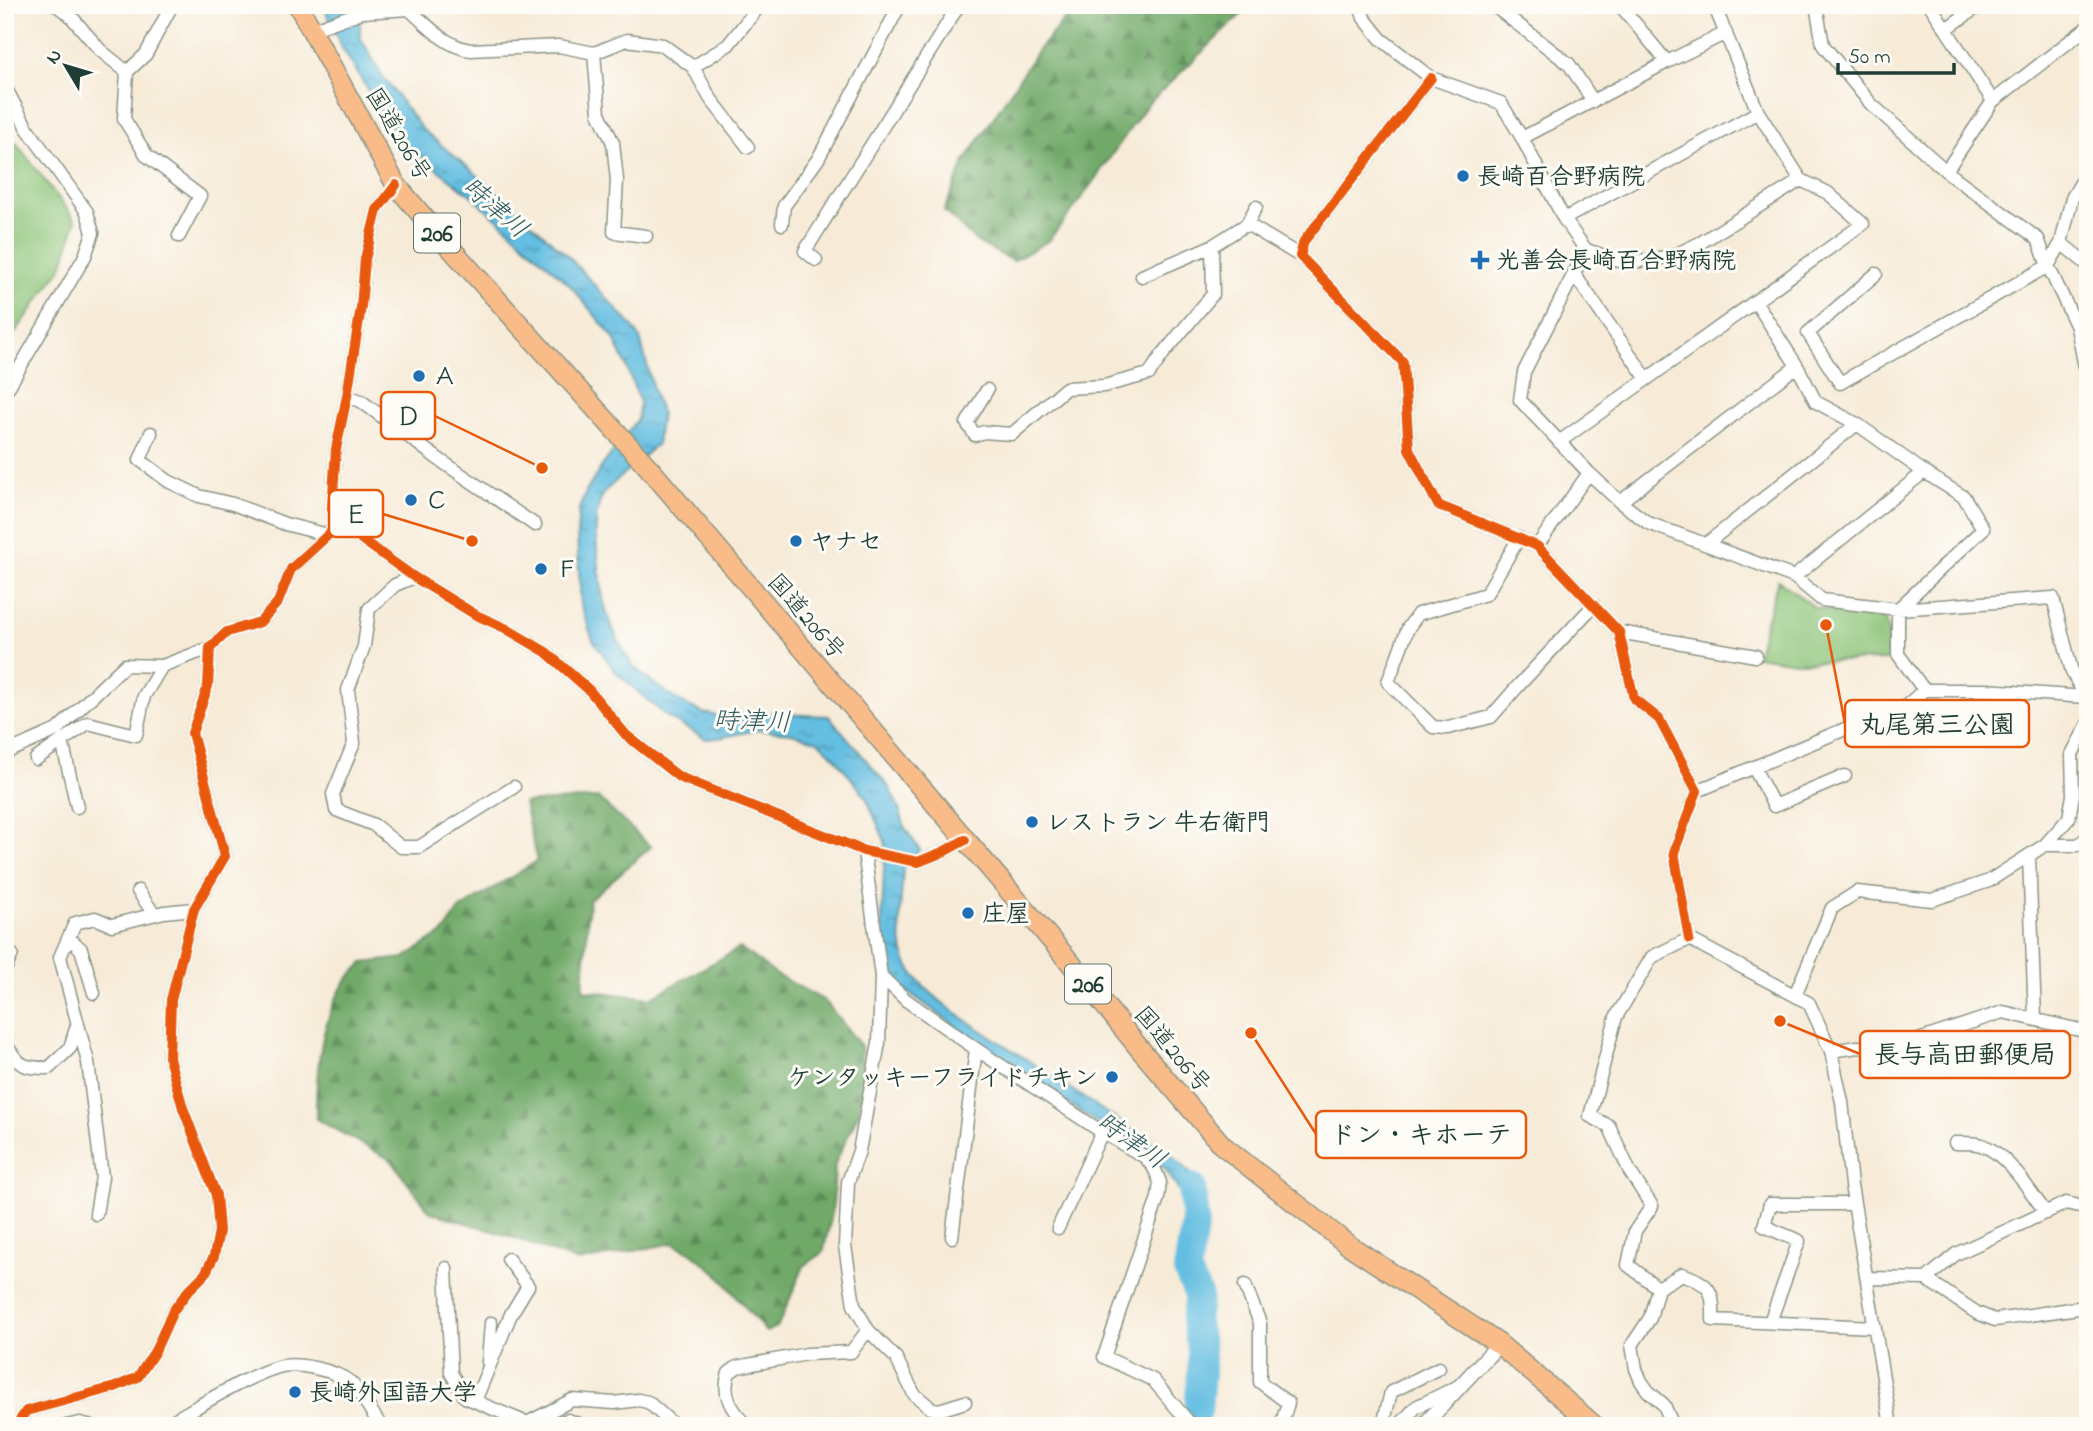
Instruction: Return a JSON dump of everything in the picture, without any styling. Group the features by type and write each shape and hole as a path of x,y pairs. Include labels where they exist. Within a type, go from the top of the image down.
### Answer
{"highway":[{"name":"国道206号","path":"298,5 319,27 396,185 649,468 1223,1145 1347,1244 1499,1344 1595,1426"}],"street":[{"path":"5,8 13,5"},
{"path":"56,5 69,14 100,50 127,72"},
{"path":"172,5 146,54 127,72 124,119 147,156 200,196 179,236"},
{"path":"693,67 728,45 760,5"},
{"path":"782,224 784,206 818,159 900,5"},
{"path":"816,260 805,251 959,5"},
{"path":"1360,5 1364,18 1381,39 1431,78 1501,103 1564,219 1586,250 1626,262 1673,256 1700,243 1801,180"},
{"path":"1493,5 1569,65 1593,101"},
{"path":"1620,5 1667,62"},
{"path":"1559,442 1863,224 1828,193 1801,180 1758,112 1714,5"},
{"path":"1816,5 1823,45 1871,104 1946,171 2038,239 2077,327 2087,379"},
{"path":"1930,5 1993,101"},
{"path":"1946,29 1980,5"},
{"path":"319,27 362,12 409,7 458,49 559,46 594,53 627,40 663,45 693,67 710,98 748,147"},
{"path":"1946,171 1993,101 2088,27"},
{"path":"1522,138 1727,33"},
{"path":"594,53 599,113 613,142 617,180 614,232 646,236"},
{"path":"1300,256 1304,241 1431,78"},
{"path":"5,87 27,128 87,212 93,233 85,256 5,393"},
{"path":"1564,219 1758,112"},
{"path":"1876,274 1808,333 1840,383 2048,266 2061,243 2072,198 2088,172"},
{"path":"396,185 377,210 365,259 361,307 336,449 332,509 340,524 414,578 476,615 547,652 589,690 626,735 679,777 864,851 918,862 965,840"},
{"path":"1142,276 1212,246 1247,224 1256,207"},
{"path":"1247,224 1300,256 1403,362 1409,449 1438,505 1537,546 1619,632 1634,699 1659,719 1697,791"},
{"path":"2061,243 2088,265"},
{"path":"987,390 967,422 975,435 984,432 1012,433 1066,387 1104,386 1149,374 1213,295 1212,246"},
{"path":"1586,250 1524,372 1520,400 1620,502 1648,523 1794,577 1822,600 1899,609 2053,598 2073,672 2087,699"},
{"path":"1574,274 1647,379"},
{"path":"1755,301 1797,366 1816,402 1857,424 1964,497 1983,529 1899,609 1898,654 1924,690"},
{"path":"1620,502 1797,366"},
{"path":"347,396 361,401 437,458 535,525"},
{"path":"1706,544 1857,424"},
{"path":"151,433 140,460 168,481 200,496 328,535"},
{"path":"1794,577 1924,472"},
{"path":"1537,546 1589,473"},
{"path":"5,753 57,730 125,665 162,666 210,648 227,632 260,622 278,602 291,569 340,524"},
{"path":"1518,538 1486,594 1418,614 1408,628 1388,682 1433,727 1448,728 1492,717 1594,605"},
{"path":"414,578 395,585 369,609 364,646 348,690 354,743 333,794 335,810 374,825 401,847 419,847 514,787"},
{"path":"1619,632 1756,656"},
{"path":"22,1426 18,1423 26,1412 115,1387 138,1377 155,1350 173,1311 205,1274 214,1256 219,1231 216,1195 183,1108 169,1058 170,1000 194,909 225,856 192,733 208,686 210,648"},
{"path":"36,759 88,723 136,734 144,696 162,666"},
{"path":"1689,939 1674,852 1697,791 1857,724 1889,721 1924,690 1986,690 2087,699"},
{"path":"1795,995 1832,908 1857,892 1932,900 1989,881 2045,845 2069,818 2073,795 2072,754 2088,724"},
{"path":"62,741 77,807"},
{"path":"1754,768 1774,806 1845,776"},
{"path":"2045,845 2078,845 2088,837"},
{"path":"864,851 881,976 879,1042 859,1151 848,1182 845,1246 854,1305 868,1330 896,1358 914,1394 931,1408 939,1410 965,1402"},
{"path":"2029,855 2035,1019"},
{"path":"138,891 154,914"},
{"path":"96,1214 102,1177 88,1062 60,957 75,923 95,918 112,925 154,914 194,909"},
{"path":"69,939 81,949 94,993"},
{"path":"1689,939 1809,1003 1831,1051 1842,1102 1854,1204 1891,1426"},
{"path":"1658,1288 1628,1265 1635,1231 1652,1206 1630,1172 1609,1126 1590,1116 1616,1017 1652,957 1689,939"},
{"path":"5,970 12,954"},
{"path":"881,976 906,1000 976,1049 1144,1157 1154,1168 1160,1182 1158,1198 1104,1357 1153,1380 1192,1426"},
{"path":"1831,1051 1857,1047 1894,1048 2003,1012 2088,1032"},
{"path":"5,1043 14,1057 27,1068 49,1068 70,1048 77,1025"},
{"path":"952,1237 976,1049"},
{"path":"1058,1228 1102,1132"},
{"path":"1955,1143 1979,1144 1996,1153 2046,1213"},
{"path":"1926,1279 1956,1254 2066,1203 2088,1208"},
{"path":"1770,1322 1799,1241 1764,1226 1770,1204 1854,1204"},
{"path":"475,1401 511,1314 534,1285 508,1259"},
{"path":"446,1268 451,1373 465,1397 531,1424 572,1400 614,1403 638,1400 648,1402 675,1426"},
{"path":"1673,1426 1664,1405 1641,1381 1632,1345 1650,1318 1658,1288 1682,1274 1702,1281 1714,1298 1713,1320 1875,1327"},
{"path":"1867,1278 1926,1279 1977,1313 1995,1320 2088,1308"},
{"path":"1245,1284 1260,1323 1259,1382 1288,1404 1281,1426"},
{"path":"488,1369 491,1323"},
{"path":"746,1426 729,1404 725,1392 729,1373 737,1367 807,1354 852,1352 868,1330"},
{"path":"1423,1426 1499,1344"},
{"path":"163,1426 246,1381 279,1367 291,1366 327,1372 351,1382 381,1426"},
{"path":"1379,1426 1384,1421 1391,1392 1439,1368"},
{"path":"1399,1426 1416,1407 1462,1384"},
{"path":"552,1426 568,1420 583,1426"},
{"path":"66,1426 80,1423 92,1426"}],"green space":[{"path":"1077,5 1251,5 1147,105 1048,241 1013,261 977,242 944,211 965,161 1037,51"},
{"path":"5,139 17,144 76,221 62,267 5,347"},
{"path":"1778,580 1816,608 1884,618 1888,631 1889,660 1795,662 1756,656"},
{"path":"598,798 651,847 589,900 583,990 650,998 740,948 777,975 825,1001 861,1046 863,1083 859,1112 835,1164 833,1209 823,1253 804,1266 778,1326 766,1332 716,1272 673,1243 578,1262 506,1235 430,1212 391,1160 316,1119 320,1051 334,1002 349,977 363,963 404,958 444,932 460,909 537,861 524,803"}],"water":[{"name":"時津川","path":"323,5 350,5 360,21 360,37 383,77 422,129 569,257 640,338 661,413 657,444 606,490 596,517 603,599 609,621 633,666 680,702 703,713 720,716 759,713 829,716 889,787 905,828 920,850 903,867 901,903 901,941 907,963 914,975 954,1012 1176,1159 1205,1193 1198,1226 1189,1225 1178,1190 1156,1160 1053,1094 900,986 887,967 881,948 885,841 866,797 832,754 818,741 791,733 757,730 706,739 667,717 615,671 593,640 581,606 577,534 579,509 587,490 637,420 640,403 624,360 613,337 570,285 472,196 398,139 341,46"}],"waterway":[{"name":"時津川","path":"1189,1426 1198,1411 1201,1373 1201,1349 1195,1319 1199,1297 1187,1271 1195,1222 1192,1187"}],"cycle path":[{"path":"1431,78 1304,241 1300,256 1403,362 1409,449 1438,505 1537,546 1619,632 1634,699 1659,719 1697,791 1674,852 1689,939"},
{"path":"396,185 377,210 365,259 361,307 336,449 332,509 340,524 414,577 476,615 546,652 589,690 626,735 679,777 864,851 918,862 965,840"},
{"path":"22,1426 18,1423 26,1411 115,1387 138,1377 155,1351 173,1311 205,1274 214,1256 219,1231 216,1195 183,1108 169,1058 171,1000 194,909 225,856 192,733 208,686 210,648 227,632 260,622 278,602 291,569 340,524"}],"place":[{"name":"長崎百合野病院","path":"1463,176"},
{"name":"光善会長崎百合野病院","path":"1480,260"},
{"name":"Ａ","path":"419,376"},
{"name":"Ｄ","path":"542,468"},
{"name":"Ｃ","path":"411,500"},
{"name":"Ｅ","path":"472,541"},
{"name":"ヤナセ","path":"796,541"},
{"name":"Ｆ","path":"541,569"},
{"name":"丸尾第三公園","path":"1826,625"},
{"name":"レストラン 牛右衛門","path":"1032,822"},
{"name":"庄屋","path":"968,913"},
{"name":"長与高田郵便局","path":"1780,1021"},
{"name":"ドン・キホーテ","path":"1251,1033"},
{"name":"ケンタッキーフライドチキン","path":"1112,1077"},
{"name":"長崎外国語大学","path":"295,1392"}]}
